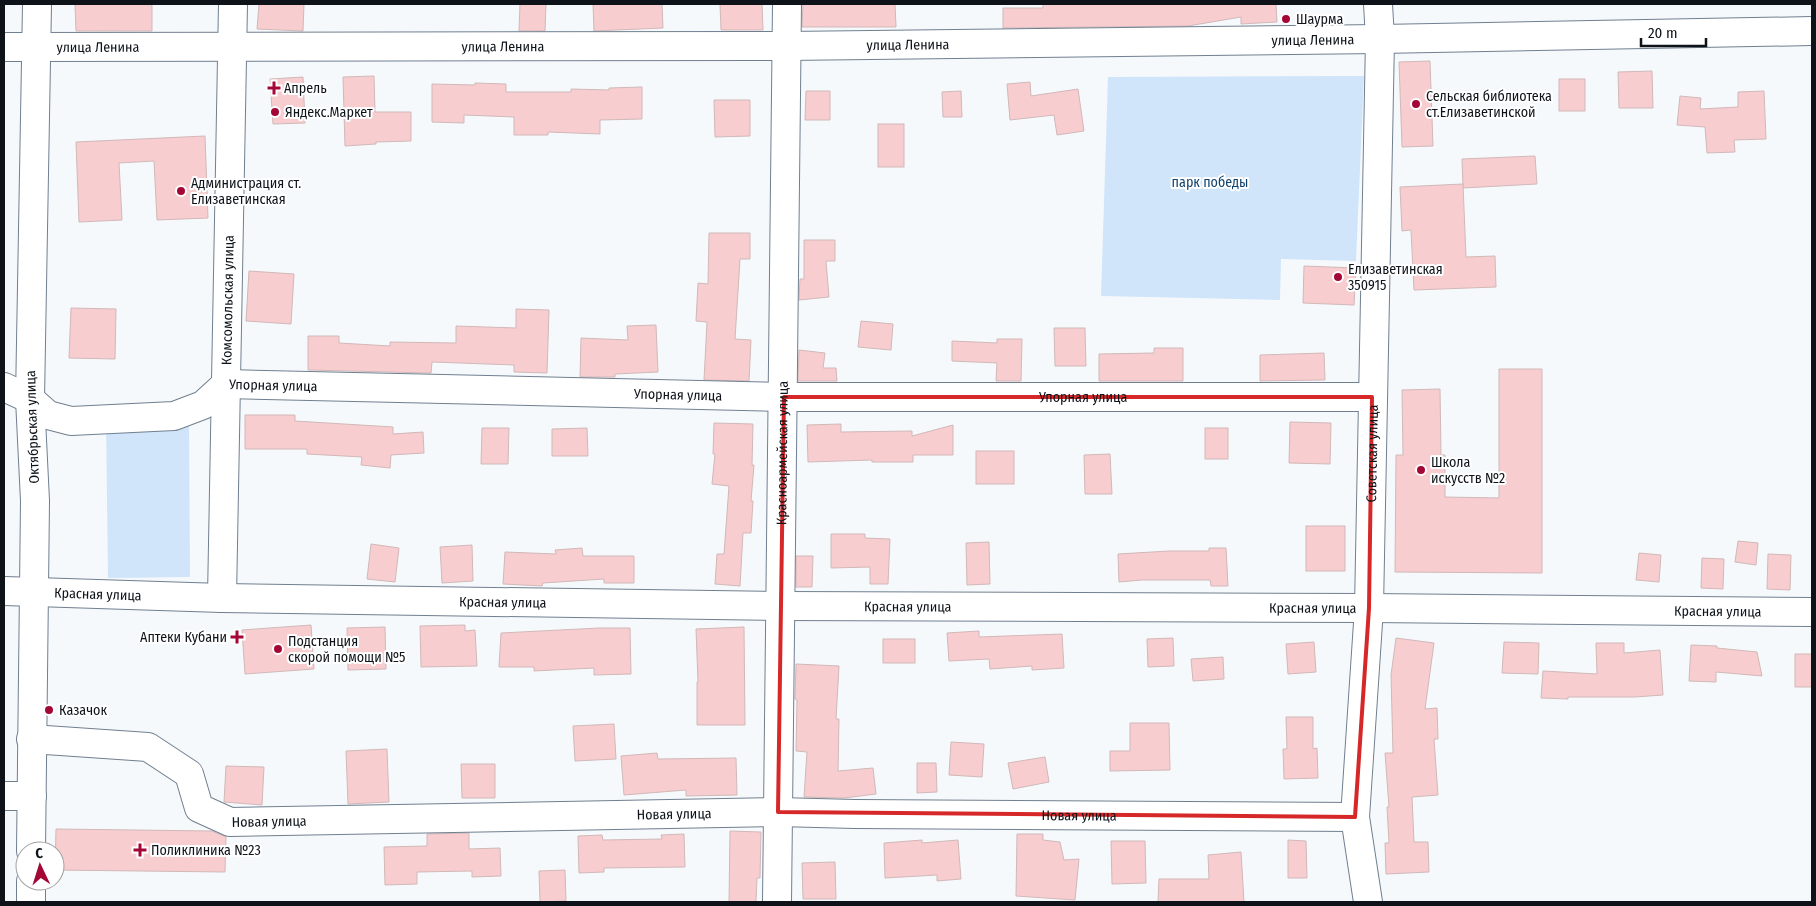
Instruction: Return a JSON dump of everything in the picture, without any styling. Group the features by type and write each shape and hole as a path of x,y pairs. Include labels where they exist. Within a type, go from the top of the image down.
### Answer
{"street":[{"name":"Октябрьская улица","path":"31,841 35,501 30,400 38,4"},
{"name":"Комсомольская улица","path":"222,598 234,4"},
{"name":"Красноармейская улица","path":"777,902 787,4"},
{"name":"Советская улица","path":"1368,902 1355,817 1369,608 1380,39 1378,4"},
{"name":"улица Ленина","path":"4,47 786,46 1380,39 1812,31"},
{"name":"Упорная улица","path":"4,387 30,400 48,415 71,421 174,416 202,406 226,384 784,398 1372,397"},
{"name":"Красная улица","path":"4,591 222,598 780,606 1812,612"},
{"name":"Новая улица","path":"31,739 148,747 189,774 199,808 230,822 778,812 1355,817"},
{"path":"4,796 32,796"}],"highlighted area":[{"path":"784,397 1372,397 1369,608 1355,817 778,812"}],"green space":[{"name":"парк победы","path":"1364,76 1356,261 1281,259 1280,300 1101,296 1108,77"},
{"path":"189,420 190,577 108,578 106,421"}],"building":[{"path":"75,4 152,4 152,31 76,31"},
{"path":"259,4 304,4 303,31 257,29"},
{"path":"520,4 546,4 545,31 519,31"},
{"path":"593,4 662,4 663,28 594,31"},
{"path":"720,4 762,4 763,30 721,30"},
{"path":"803,4 895,4 896,27 802,27"},
{"path":"1043,4 1276,4 1277,22 1241,24 1241,17 1188,26 1003,28 1003,8 1043,8"},
{"name":"Сельская библиотека ст.Елизаветинской","path":"1430,61 1433,146 1402,147 1399,62"},
{"path":"1652,71 1653,108 1619,108 1618,72"},
{"path":"374,76 375,112 411,112 411,141 376,142 376,144 345,146 343,77"},
{"path":"303,77 305,123 273,124 270,79"},
{"path":"1559,79 1585,79 1585,111 1559,111"},
{"path":"1030,82 1031,96 1078,89 1084,131 1057,135 1054,115 1010,120 1007,84"},
{"path":"475,83 506,84 506,92 571,92 571,89 609,90 609,88 642,87 642,119 600,120 600,134 548,132 548,135 514,135 514,117 464,115 464,123 432,122 432,84 475,85"},
{"path":"806,91 830,91 830,120 805,120"},
{"path":"961,91 962,117 943,117 942,92"},
{"path":"1764,91 1766,139 1734,140 1735,152 1707,153 1705,127 1677,125 1680,96 1701,98 1700,109 1738,107 1738,92"},
{"path":"714,100 750,100 750,136 715,137"},
{"path":"878,124 904,124 904,167 878,167"},
{"name":"Администрация ст. Елизаветинская","path":"205,136 208,218 157,220 154,161 119,163 122,220 79,222 76,142"},
{"path":"1535,156 1537,184 1463,188 1462,159"},
{"path":"1463,184 1466,257 1495,256 1496,287 1414,290 1411,230 1402,231 1400,187"},
{"path":"709,233 750,233 750,259 740,259 735,339 751,340 749,381 704,380 707,322 696,321 698,283 708,284"},
{"path":"804,240 835,240 835,261 826,261 829,297 799,300 800,279 804,279"},
{"path":"1304,266 1356,268 1354,305 1303,303"},
{"path":"249,271 294,274 291,324 246,321"},
{"path":"71,308 116,309 115,359 69,358"},
{"path":"516,309 549,310 547,373 514,372 514,365 432,362 431,373 308,370 308,336 339,336 339,343 390,346 390,342 456,343 456,326 516,328"},
{"path":"861,321 893,324 891,350 858,347"},
{"path":"656,325 658,372 615,374 615,377 580,377 581,338 628,340 627,326"},
{"path":"1054,328 1085,328 1086,366 1055,366"},
{"path":"997,339 1022,339 1021,381 996,381 997,363 952,361 952,341 997,343"},
{"path":"1154,348 1183,348 1183,381 1099,381 1099,354 1154,353"},
{"path":"799,350 825,353 823,368 836,368 837,381 798,381"},
{"path":"1324,353 1325,380 1260,381 1260,355"},
{"name":"Школа искусств №2","path":"1499,369 1542,369 1542,573 1395,572 1396,455 1403,455 1402,390 1440,389 1441,455 1445,455 1445,497 1499,498"},
{"path":"245,415 295,415 295,421 393,427 393,434 423,432 424,453 391,455 390,468 361,465 362,457 307,454 307,449 245,449"},
{"path":"1290,422 1331,423 1330,464 1289,463"},
{"path":"714,423 753,424 752,465 754,465 751,533 743,533 740,586 715,584 717,554 724,554 729,486 712,484 715,454 713,454"},
{"path":"841,424 841,432 912,431 912,436 953,425 953,455 913,455 913,462 872,462 872,460 808,462 807,425"},
{"path":"482,428 509,428 508,464 481,464"},
{"path":"587,428 588,456 552,456 552,429"},
{"path":"1205,428 1228,428 1228,459 1205,459"},
{"path":"976,451 1014,451 1014,484 976,484"},
{"path":"1110,454 1112,494 1085,494 1084,455"},
{"path":"1306,526 1345,526 1345,571 1306,571"},
{"path":"831,534 865,534 865,538 890,539 888,584 870,584 870,567 831,568"},
{"path":"1738,541 1758,543 1756,565 1735,562"},
{"path":"989,542 990,584 967,585 966,543"},
{"path":"371,544 399,548 395,582 367,579"},
{"path":"472,545 473,581 442,583 440,547"},
{"path":"582,548 583,556 634,556 634,583 604,583 604,579 543,583 542,586 503,584 505,552 556,554 555,550"},
{"path":"1209,548 1226,548 1228,586 1211,586 1210,580 1119,582 1118,554 1209,551"},
{"path":"1639,553 1661,555 1659,582 1636,580"},
{"path":"1768,554 1791,555 1790,590 1767,589"},
{"path":"796,556 813,556 812,587 796,587"},
{"path":"1702,558 1724,559 1723,589 1701,588"},
{"name":"Подстанция скорой помощи №5","path":"311,625 314,669 245,674 242,630"},
{"path":"465,625 465,631 475,630 477,666 421,667 420,626"},
{"path":"385,627 386,669 348,670 347,628"},
{"path":"744,627 745,725 697,725 696,629"},
{"path":"630,628 631,674 594,675 594,668 534,671 534,667 499,667 501,633"},
{"path":"979,631 979,637 1062,634 1064,668 1032,670 1032,666 990,669 989,659 949,661 947,633"},
{"path":"1173,638 1174,666 1148,667 1147,639"},
{"path":"1396,638 1434,643 1425,709 1437,708 1438,739 1434,739 1438,795 1412,797 1414,842 1428,842 1429,872 1386,874 1385,843 1389,843 1387,807 1389,807 1385,753 1393,753 1391,675"},
{"path":"883,639 915,639 915,663 883,663"},
{"path":"1314,642 1316,672 1288,674 1286,644"},
{"path":"1504,642 1539,643 1538,674 1502,673"},
{"path":"1596,643 1624,643 1624,653 1660,650 1663,695 1568,697 1568,699 1541,698 1543,671 1597,674"},
{"path":"1691,645 1717,646 1717,648 1757,652 1762,676 1716,672 1716,682 1689,681"},
{"path":"1795,654 1812,654 1812,687 1795,687"},
{"path":"1223,657 1224,679 1193,681 1191,659"},
{"path":"796,664 839,666 836,719 839,719 838,771 873,768 876,794 844,798 804,797 807,752 796,751"},
{"path":"1286,717 1313,717 1313,749 1317,748 1318,778 1284,779 1283,749 1287,749"},
{"path":"1130,723 1169,723 1170,770 1110,771 1110,751 1130,751"},
{"path":"614,724 616,759 575,761 573,726"},
{"path":"951,742 984,744 982,777 949,775"},
{"path":"387,749 389,802 348,804 346,751"},
{"path":"657,753 658,759 736,758 737,795 686,796 686,790 624,795 621,756"},
{"path":"1045,757 1049,782 1013,789 1008,763"},
{"path":"917,763 936,763 937,792 917,793"},
{"path":"461,764 495,764 495,798 462,798"},
{"path":"226,766 264,767 262,805 224,802"},
{"name":"Поликлиника №23","path":"56,829 212,831 226,837 225,872 65,870 65,841 56,841"},
{"path":"730,831 761,832 760,878 757,878 756,902 729,902"},
{"path":"469,833 469,849 500,848 501,876 472,877 472,871 417,872 417,884 385,885 384,847 427,846 427,834"},
{"path":"684,834 685,867 604,868 604,872 579,873 578,836 602,835 603,840 662,839 661,835"},
{"path":"1017,834 1043,834 1043,840 1060,842 1064,860 1079,859 1075,900 1016,896"},
{"path":"922,840 922,843 958,840 961,879 937,881 937,875 885,878 884,843"},
{"path":"1288,840 1306,841 1307,878 1288,878"},
{"path":"1111,841 1145,841 1146,883 1112,884"},
{"path":"1241,852 1244,902 1158,902 1159,879 1209,879 1208,855"},
{"path":"835,862 836,899 803,899 802,863"},
{"path":"565,870 566,901 540,902 539,871"}],"place":[{"name":"Шаурма","path":"1286,19"},
{"name":"Апрель","path":"274,88"},
{"name":"Сельская библиотека ст.Елизаветинской","path":"1416,104"},
{"name":"Яндекс.Маркет","path":"275,112"},
{"name":"Администрация ст. Елизаветинская","path":"181,191"},
{"name":"Елизаветинская 350915","path":"1338,277"},
{"name":"Школа искусств №2","path":"1421,470"},
{"name":"Аптеки Кубани","path":"237,637"},
{"name":"Подстанция скорой помощи №5","path":"278,649"},
{"name":"Казачок","path":"49,710"},
{"name":"Поликлиника №23","path":"140,850"}]}
